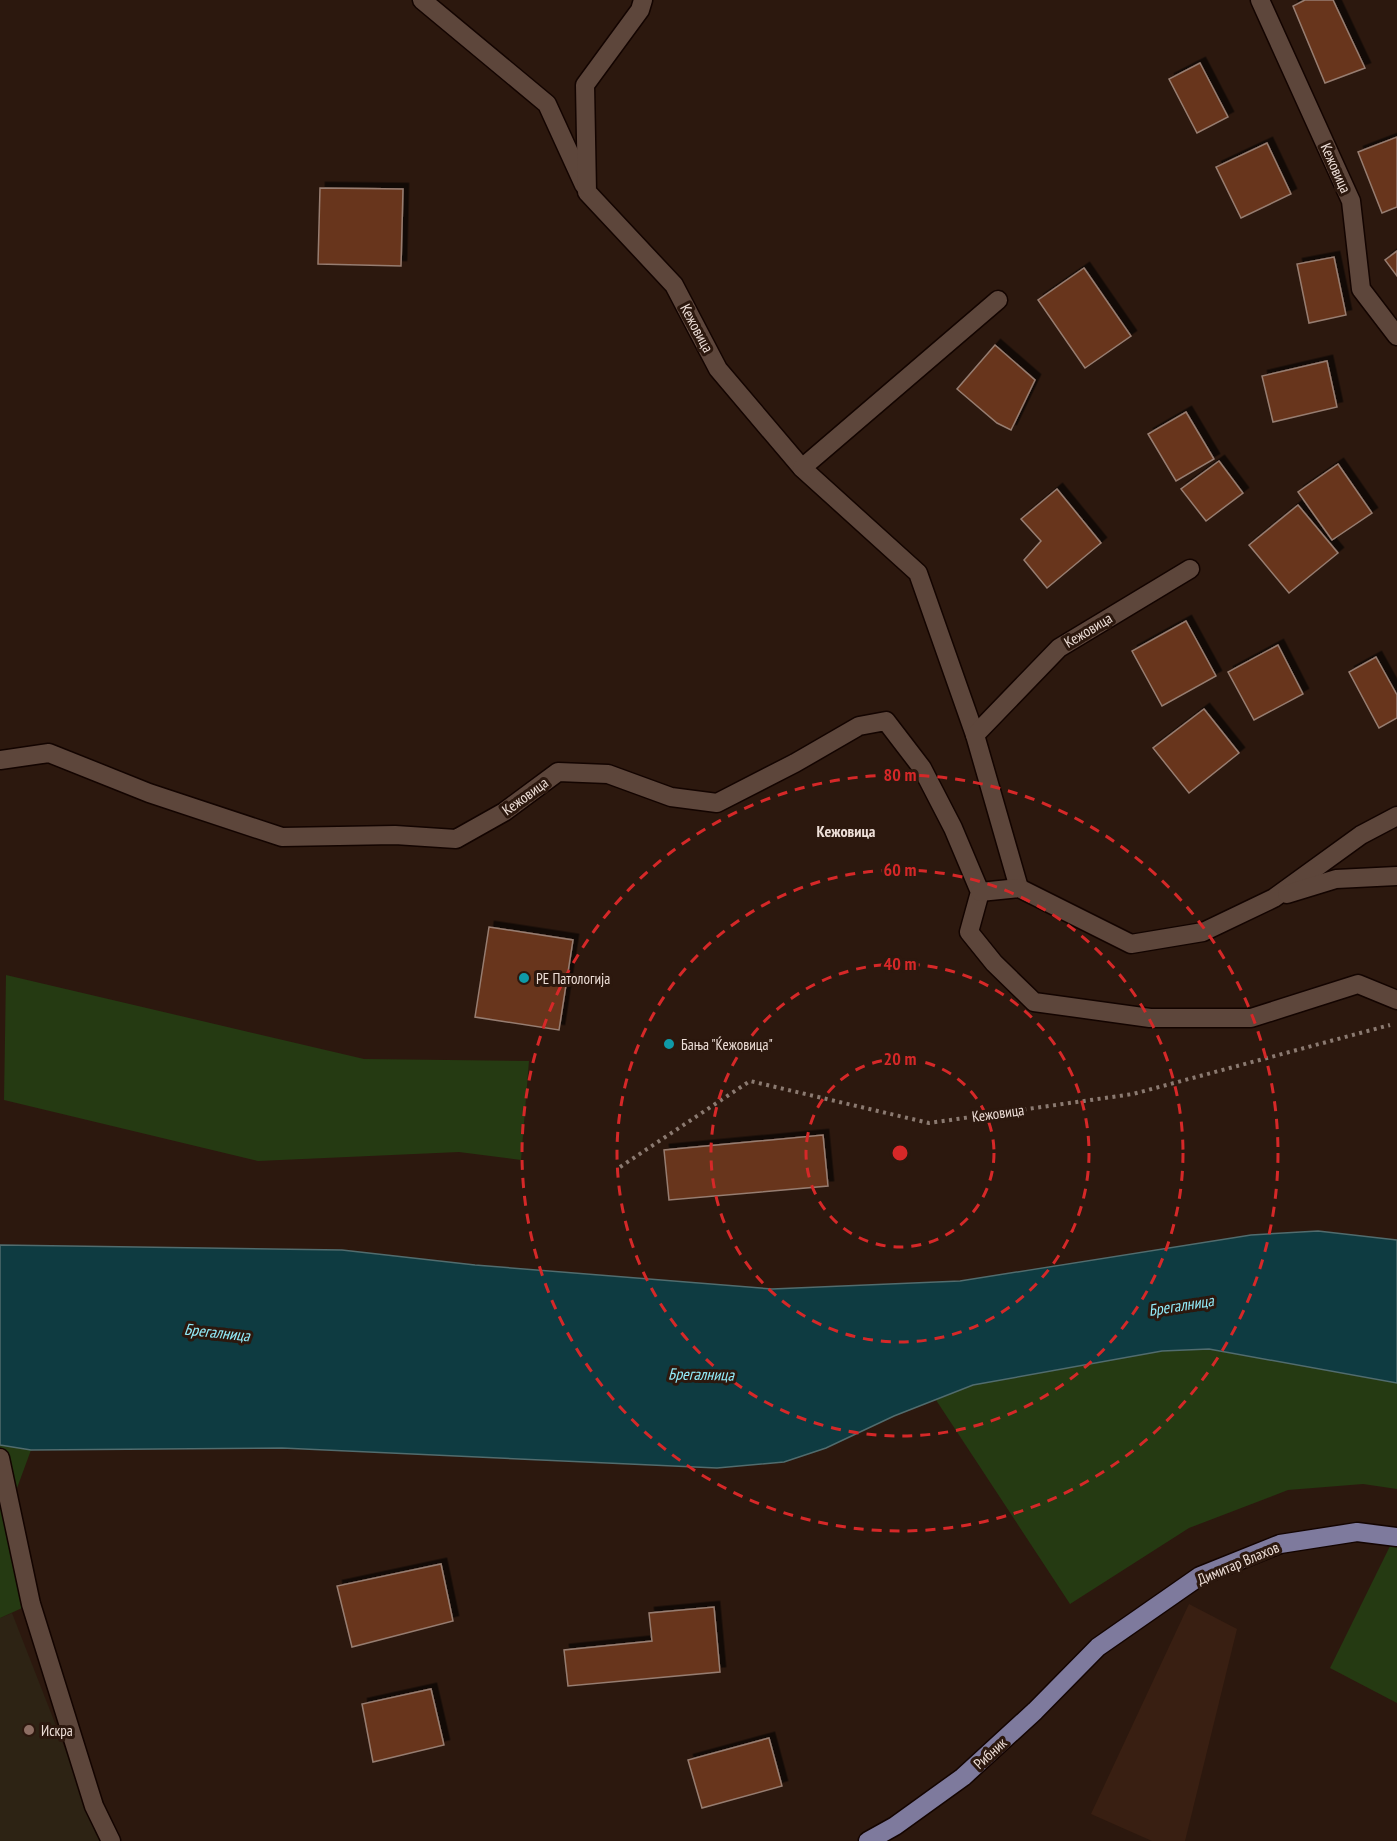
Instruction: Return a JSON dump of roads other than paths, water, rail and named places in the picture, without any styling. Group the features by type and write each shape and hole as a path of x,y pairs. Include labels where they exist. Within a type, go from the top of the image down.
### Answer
{"main road":[{"name":"Димитар Влахов","path":"1098,1647 1200,1576 1280,1544 1357,1532 1397,1538"},
{"name":"Рибник","path":"868,1841 895,1826 963,1777 1035,1712 1098,1647"}],"street":[{"name":"Кежовица","path":"422,0 547,104 587,192 674,285 718,369 802,468 918,573 975,735 1019,888"},
{"path":"587,192 585,86 640,10 643,0"},
{"name":"Кежовица","path":"1260,0 1351,201 1361,289 1397,336"},
{"path":"802,468 998,300"},
{"name":"Кежовица","path":"975,735 1059,648 1190,569"},
{"name":"Кежовица","path":"0,760 49,753 149,793 282,837 395,835 456,839 504,812 558,772 608,774 672,797 717,803 795,763 859,726 886,721 922,768 953,828 980,892"},
{"path":"1274,898 1361,835 1397,816"},
{"path":"1397,876 1336,879 1274,898 1203,932 1131,944 1019,888 980,892 969,932 994,963 1034,1002 1150,1018 1251,1018 1358,984 1397,1000"},
{"path":"0,1458 31,1604 94,1806 111,1841"}],"water":[{"name":"Брегалница","path":"1318,1231 1397,1240 1397,1383 1209,1349 1162,1351 973,1385 894,1416 826,1448 784,1462 717,1468 282,1448 31,1450 0,1445 0,1245 342,1250 475,1265 772,1289 960,1281 1251,1235"}],"place":[{"name":"РЕ Патологија","path":"524,978"},
{"name":"Бања \"Ќежовица\"","path":"669,1044"},
{"name":"Искра","path":"29,1730"}],"district":[{"name":"Кежовица","path":"846,831"}]}
